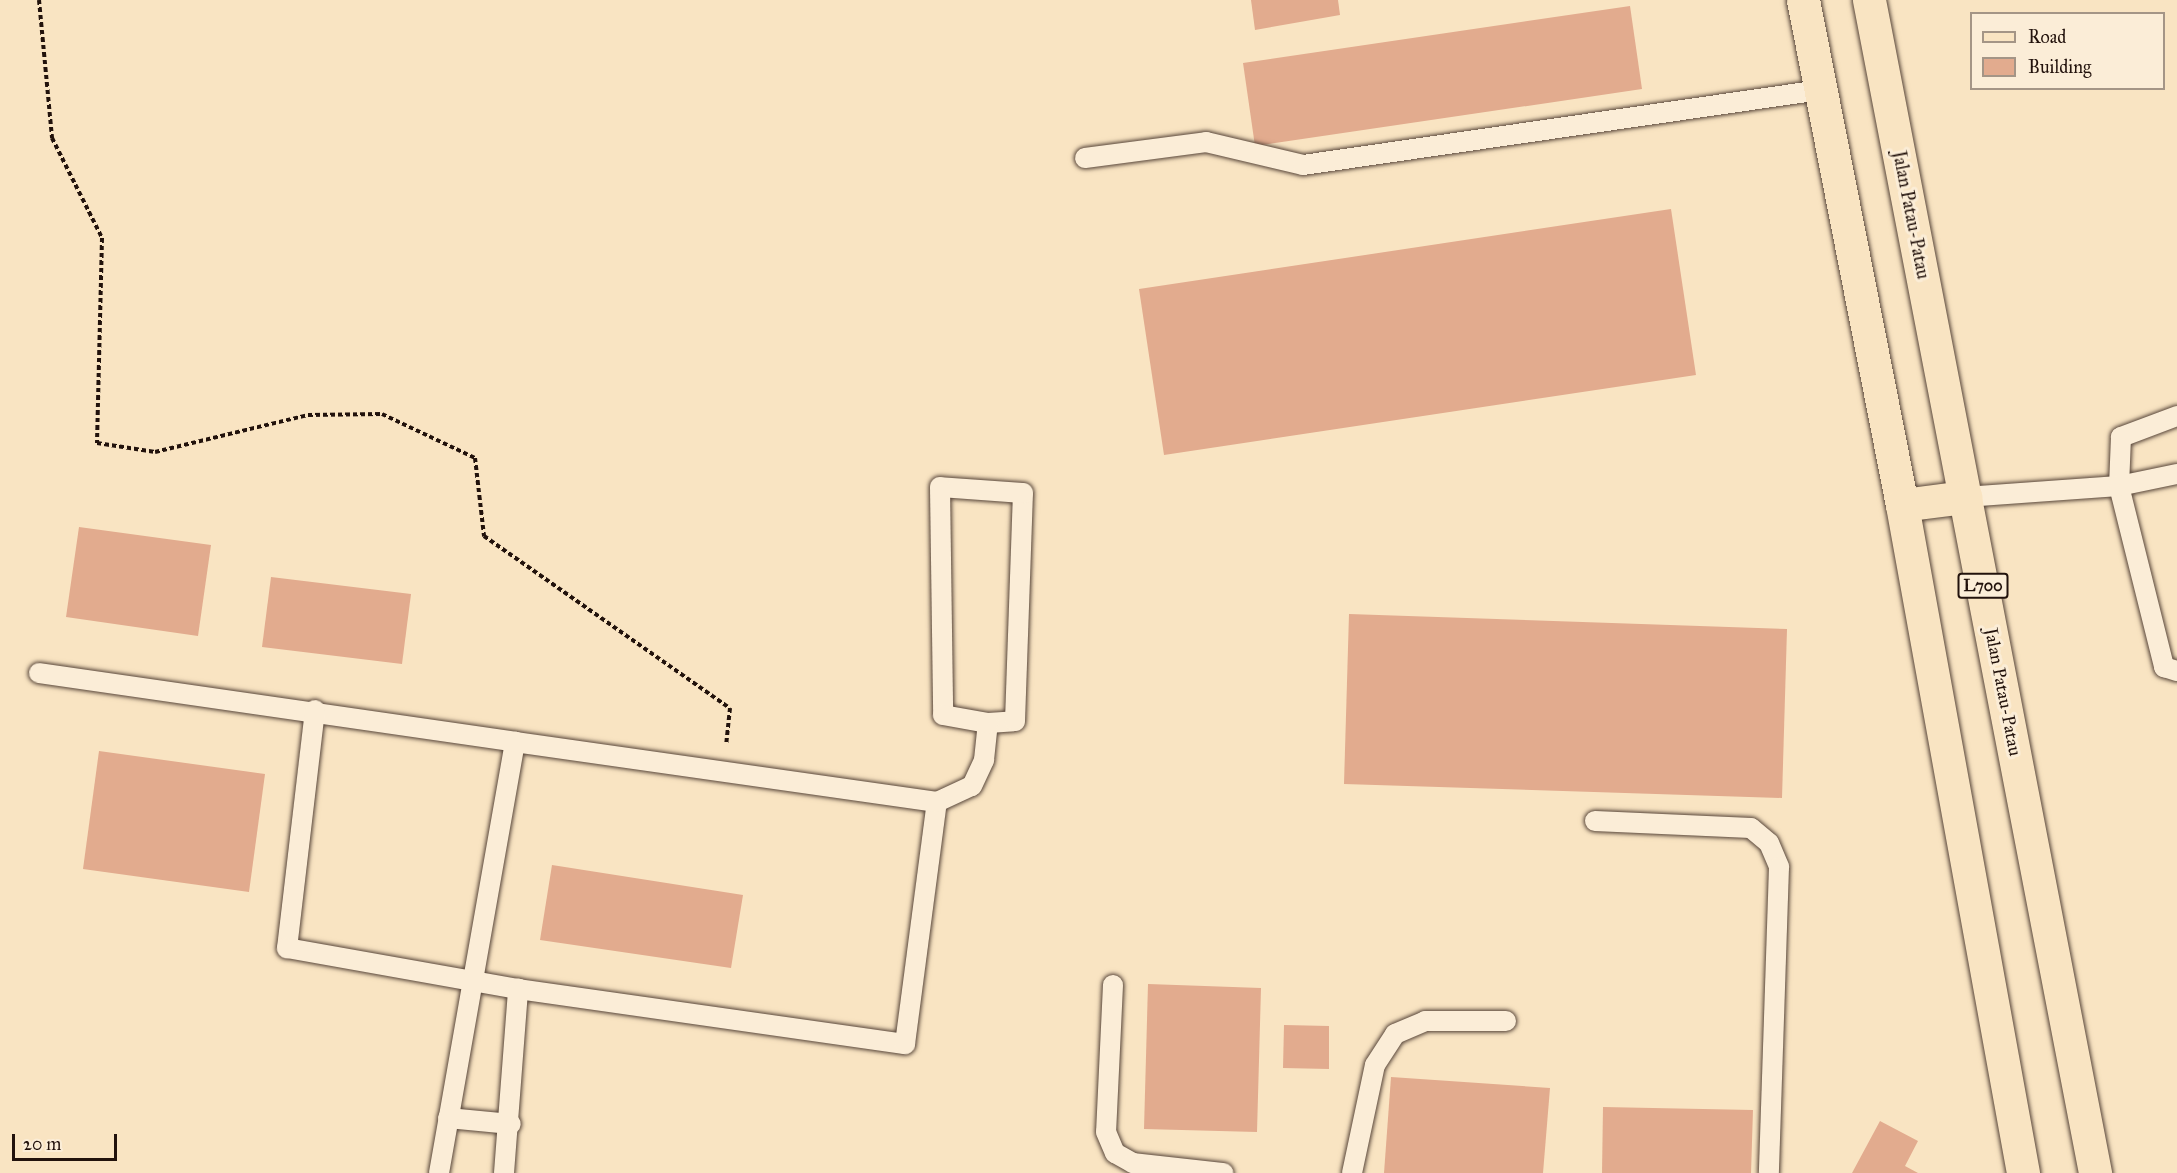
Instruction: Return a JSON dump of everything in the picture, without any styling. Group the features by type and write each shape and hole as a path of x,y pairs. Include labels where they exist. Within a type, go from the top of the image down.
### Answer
{"main road":[{"path":"1803,0 1902,505 2024,1173"},
{"name":"Jalan Patau-Patau","path":"1869,0 2095,1173"},
{"path":"1902,505 1965,497"}],"lane":[{"path":"1085,158 1206,142 1303,165 1820,90"},
{"path":"2177,416 2121,437 2119,486 2164,667 2177,671"},
{"path":"1965,497 2119,486 2177,474"},
{"path":"940,487 1023,493 1015,721 988,723 943,715 940,487"},
{"path":"39,673 315,710 515,742 937,802 972,786 984,760 988,723"},
{"path":"315,710 287,948 518,989 905,1044 937,802"},
{"path":"439,1173 515,742"},
{"path":"1595,821 1751,828 1769,843 1779,867 1769,1173"},
{"path":"1113,985 1106,1132 1114,1153 1133,1163 1223,1173"},
{"path":"504,1173 511,1124 518,989"},
{"path":"1352,1173 1375,1065 1395,1034 1425,1021 1506,1021"},
{"path":"448,1118 511,1124"}],"path":[{"path":"39,0 52,138 102,238 96,443 154,452 308,415 382,414 475,458 484,536 730,708 724,771"}],"building":[{"path":"1251,0 1338,0 1340,15 1255,30"},
{"path":"1630,6 1642,89 1255,146 1243,63"},
{"path":"1671,209 1696,375 1164,455 1139,289"},
{"path":"79,527 211,545 198,636 66,617"},
{"path":"271,577 411,594 402,664 262,647"},
{"path":"1349,614 1787,629 1782,798 1344,784"},
{"path":"99,751 265,774 249,892 83,869"},
{"path":"552,865 743,895 731,968 540,940"},
{"path":"1148,984 1261,988 1257,1132 1144,1129"},
{"path":"1284,1025 1329,1026 1329,1069 1283,1068"},
{"path":"1391,1077 1550,1088 1543,1173 1384,1173"},
{"path":"1603,1107 1753,1110 1751,1173 1602,1173"},
{"path":"1880,1121 1918,1141 1905,1166 1918,1173 1852,1173"}]}
